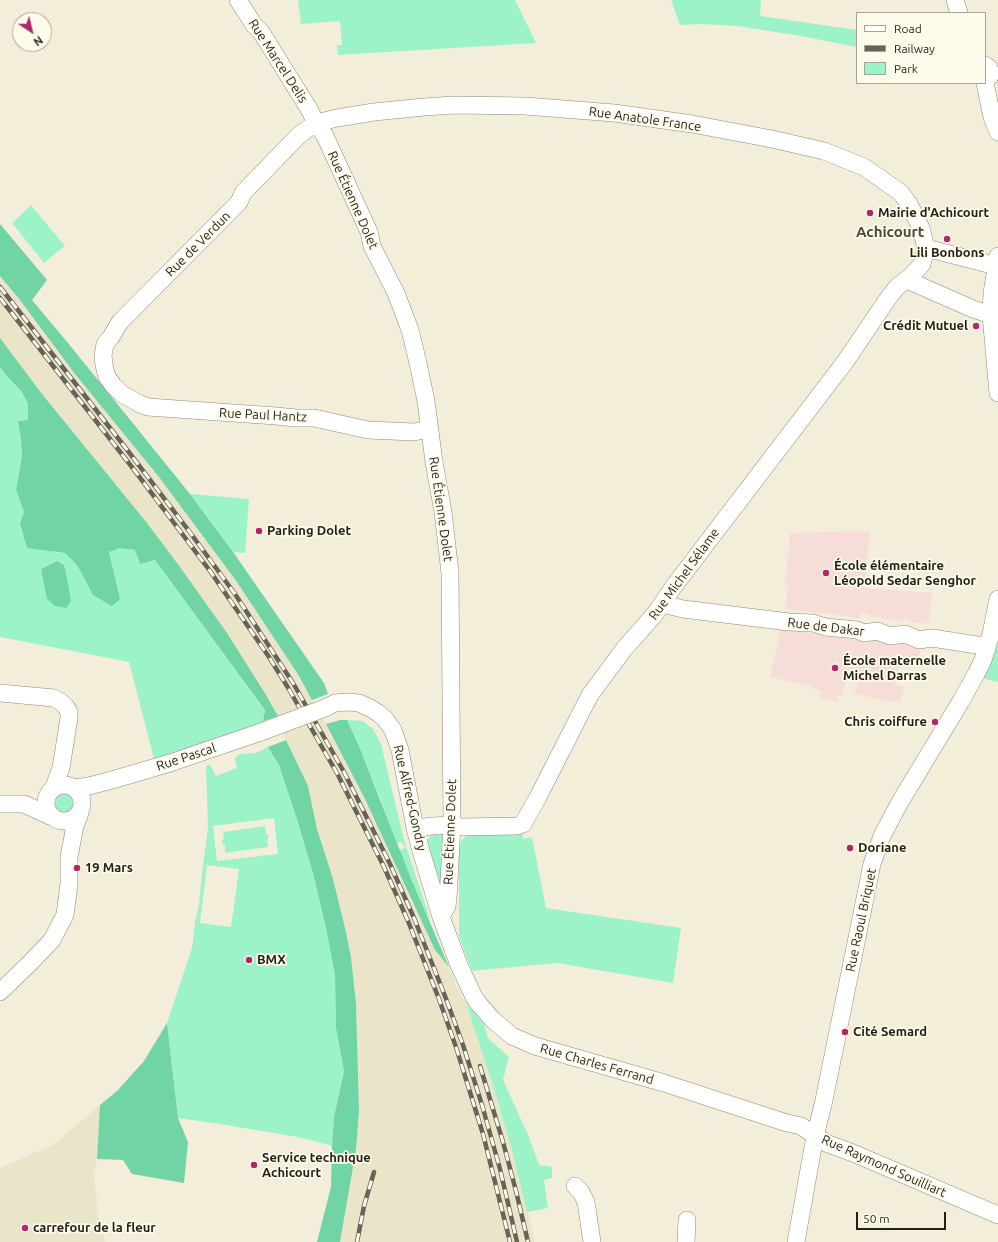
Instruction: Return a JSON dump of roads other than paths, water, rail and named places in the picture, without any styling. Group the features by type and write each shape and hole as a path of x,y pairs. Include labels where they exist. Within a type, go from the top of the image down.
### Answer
{"street":[{"name":"Rue Marcel Delis","path":"238,0 254,25 262,32 316,123"},
{"path":"954,0 959,12"},
{"path":"989,75 990,109 998,132"},
{"name":"Rue Anatole France","path":"316,123 374,112 424,107 454,105 525,106 614,113 692,124 772,139 824,151 864,168 902,193 921,228 926,248"},
{"name":"Rue de Verdun","path":"107,377 103,356 106,344 120,322 239,202 243,193 266,168 299,135 316,123"},
{"name":"Rue Étienne Dolet","path":"316,123 325,136 369,232 372,246 396,293 410,330 421,378 443,512 450,573 452,826 448,899 447,906 442,917"},
{"path":"926,248 997,261 992,293 991,315 998,393"},
{"name":"Rue Michel Sélame","path":"452,826 517,826 523,824 590,695 616,660 663,604 674,586 845,362 889,297 898,286 907,280 922,264 926,248"},
{"path":"907,280 973,309 991,315"},
{"name":"Rue Paul Hantz","path":"107,377 122,394 148,407 314,418 368,430 414,432 429,429"},
{"name":"Rue Raoul Briquet","path":"796,1242 815,1136 823,1105 872,864 882,836 900,802 967,692 987,649 994,623 998,599"},
{"name":"Rue de Dakar","path":"663,604 704,612 789,622 813,623 826,627 857,630 864,633 877,631 890,636 905,634 919,640 932,638 977,645 987,649"},
{"path":"0,692 54,698 64,704 69,712 70,718 61,768 62,788"},
{"name":"Rue Alfred-Gondry","path":"261,732 335,703 359,703 378,713 389,724 400,750 415,828 442,917"},
{"name":"Rue Pascal","path":"0,804 24,804 62,788 89,786 112,780 202,753 261,732"},
{"name":"Rue Pascal","path":"81,810 90,796 112,780"},
{"path":"0,992 52,940 65,915 69,884 69,857 75,826 81,810 81,797 78,792 62,788 46,798 45,803 48,812 63,831 69,857"},
{"name":"Rue Pascal","path":"24,804 54,818"},
{"path":"54,818 64,822 76,817 81,810"},
{"path":"415,828 452,826"},
{"name":"Rue Charles Ferrand","path":"442,917 459,965 474,997 492,1019 512,1036 534,1046 656,1081 787,1123 801,1126 815,1136"},
{"name":"Rue Raymond Souilliart","path":"815,1136 826,1143 853,1153 998,1215"},
{"path":"575,1186 581,1192 586,1202 592,1242"},
{"path":"686,1242 687,1220"}],"railway":[{"path":"0,287 128,451 235,594 293,683 344,772 390,864 414,918 445,996 463,1045 482,1105 500,1169 517,1242"},
{"path":"0,298 135,471 210,571 269,657 338,775 384,867 408,921 439,999 456,1047 483,1134 510,1242"},
{"path":"480,1066 503,1142 528,1242"},
{"path":"357,1242 364,1206 374,1172"}],"place":[{"name":"Mairie d'Achicourt","path":"870,213"},
{"name":"Lili Bonbons","path":"947,239"},
{"name":"Crédit Mutuel","path":"976,326"},
{"name":"Parking Dolet","path":"259,531"},
{"name":"École élémentaire Léopold Sedar Senghor","path":"826,573"},
{"name":"École maternelle Michel Darras","path":"835,668"},
{"name":"Chris coiffure","path":"935,722"},
{"name":"Doriane","path":"850,848"},
{"name":"19 Mars","path":"77,868"},
{"name":"BMX","path":"249,960"},
{"name":"Cité Semard","path":"845,1032"},
{"name":"Service technique Achicourt","path":"254,1165"},
{"name":"carrefour de la fleur","path":"25,1228"}],"district":[{"name":"Achicourt","path":"890,232"}]}
